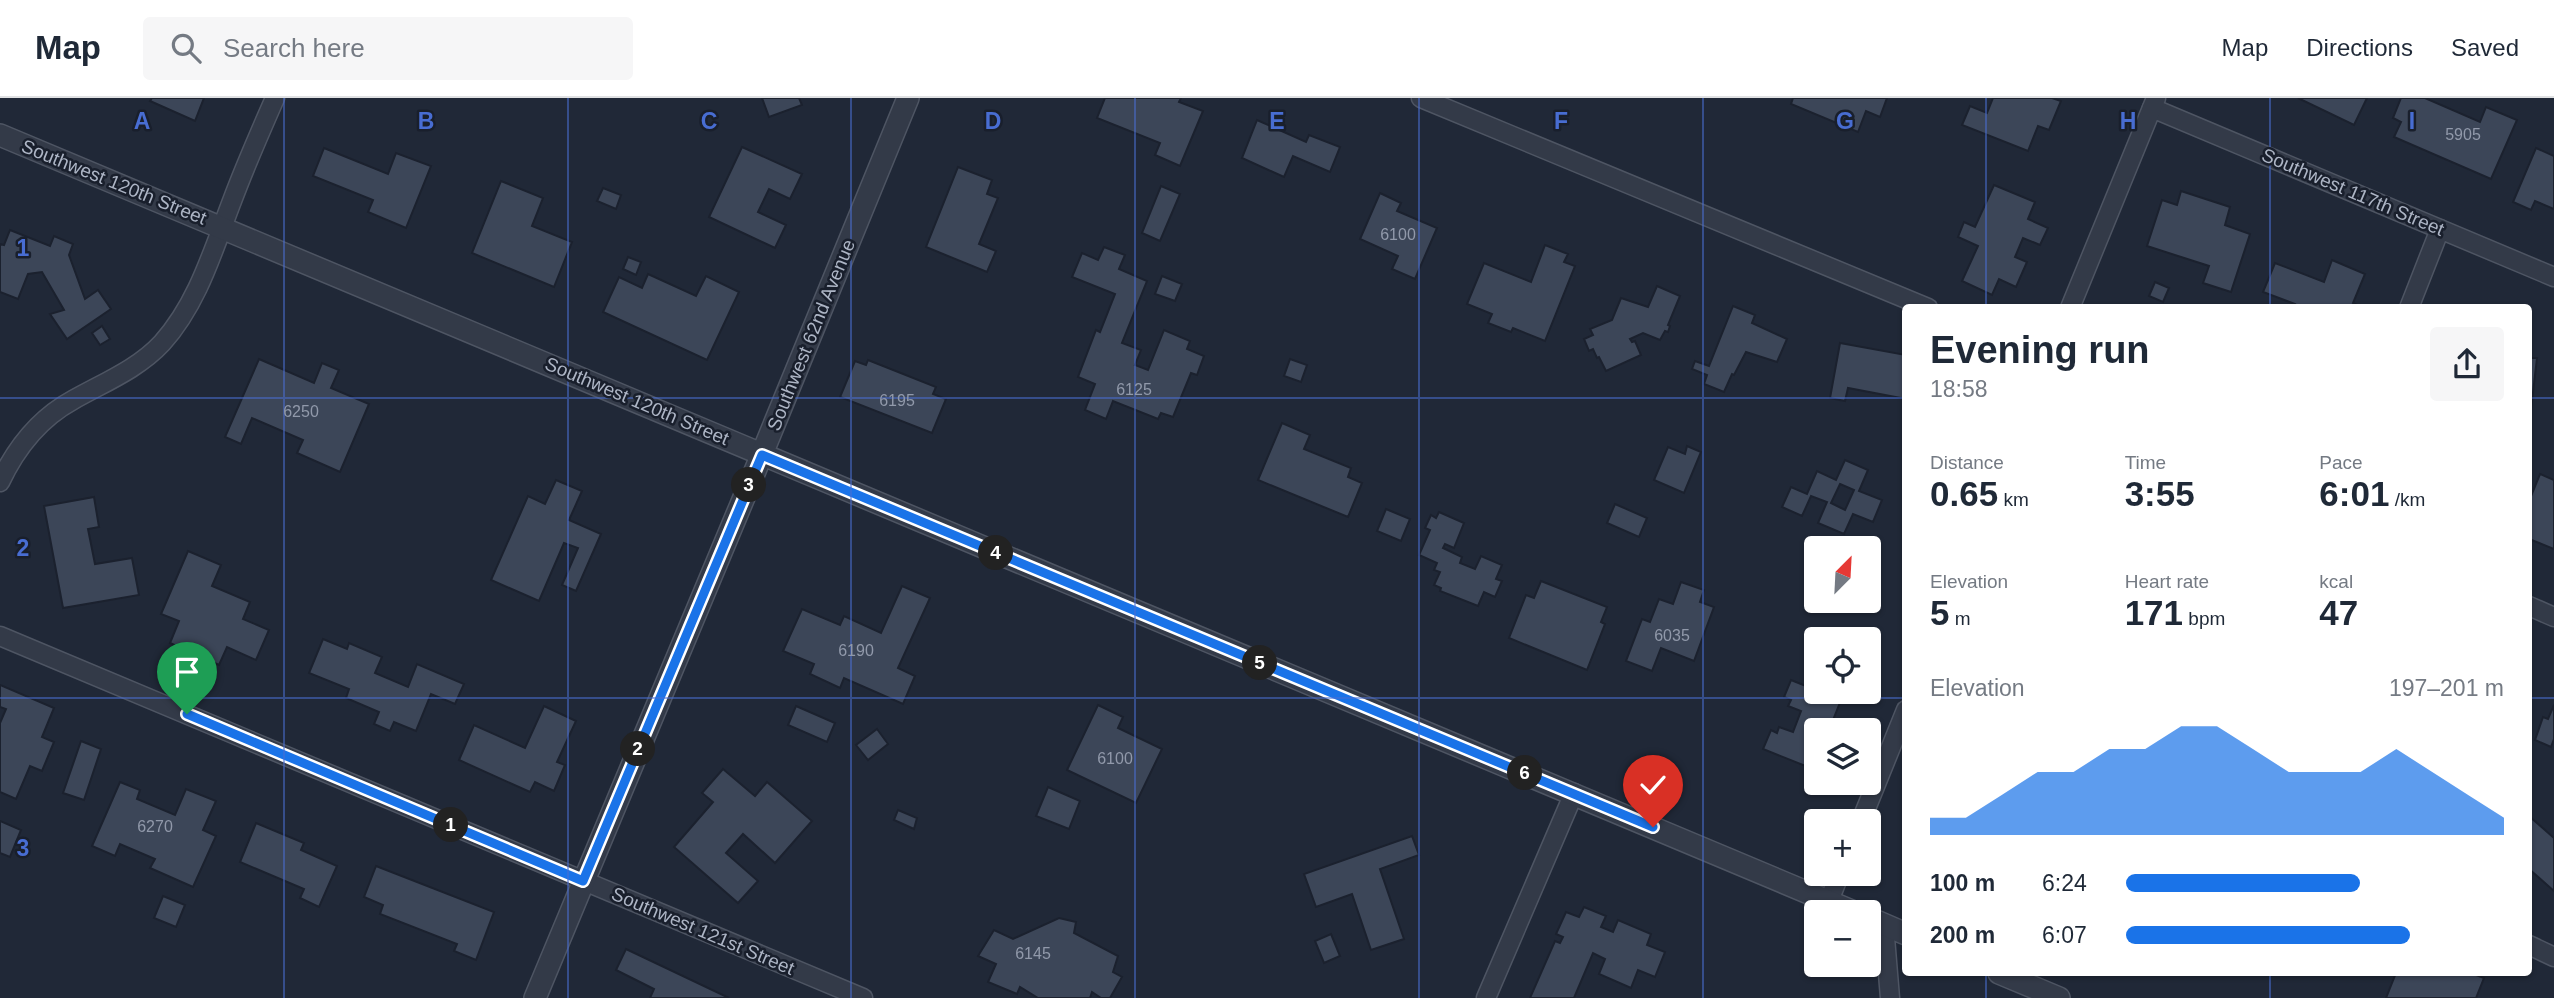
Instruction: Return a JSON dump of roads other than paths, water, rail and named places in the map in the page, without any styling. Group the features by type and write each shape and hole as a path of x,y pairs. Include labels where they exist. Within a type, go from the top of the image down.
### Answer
{"street":[{"path":"0,482 15,454 41,423 72,400 131,368 161,344 175,327 197,290 275,98"},
{"name":"Southwest 62nd Avenue","path":"534,998 762,455 908,98"},
{"path":"1421,98 1918,304"},
{"path":"2072,304 2154,103"},
{"name":"Southwest 117th Street","path":"2154,103 2440,229 2554,276"},
{"name":"Southwest 120th Street","path":"0,135 1827,900"},
{"path":"2411,304 2440,229"},
{"path":"2532,607 2554,617"},
{"name":"Southwest 121st Street","path":"0,636 863,998"},
{"path":"1866,809 1902,720"},
{"path":"1486,998 1574,793"},
{"path":"1881,923 1902,932"},
{"path":"1881,945 1890,998"},
{"path":"2532,946 2554,957"},
{"path":"2006,976 2059,998"}]}
